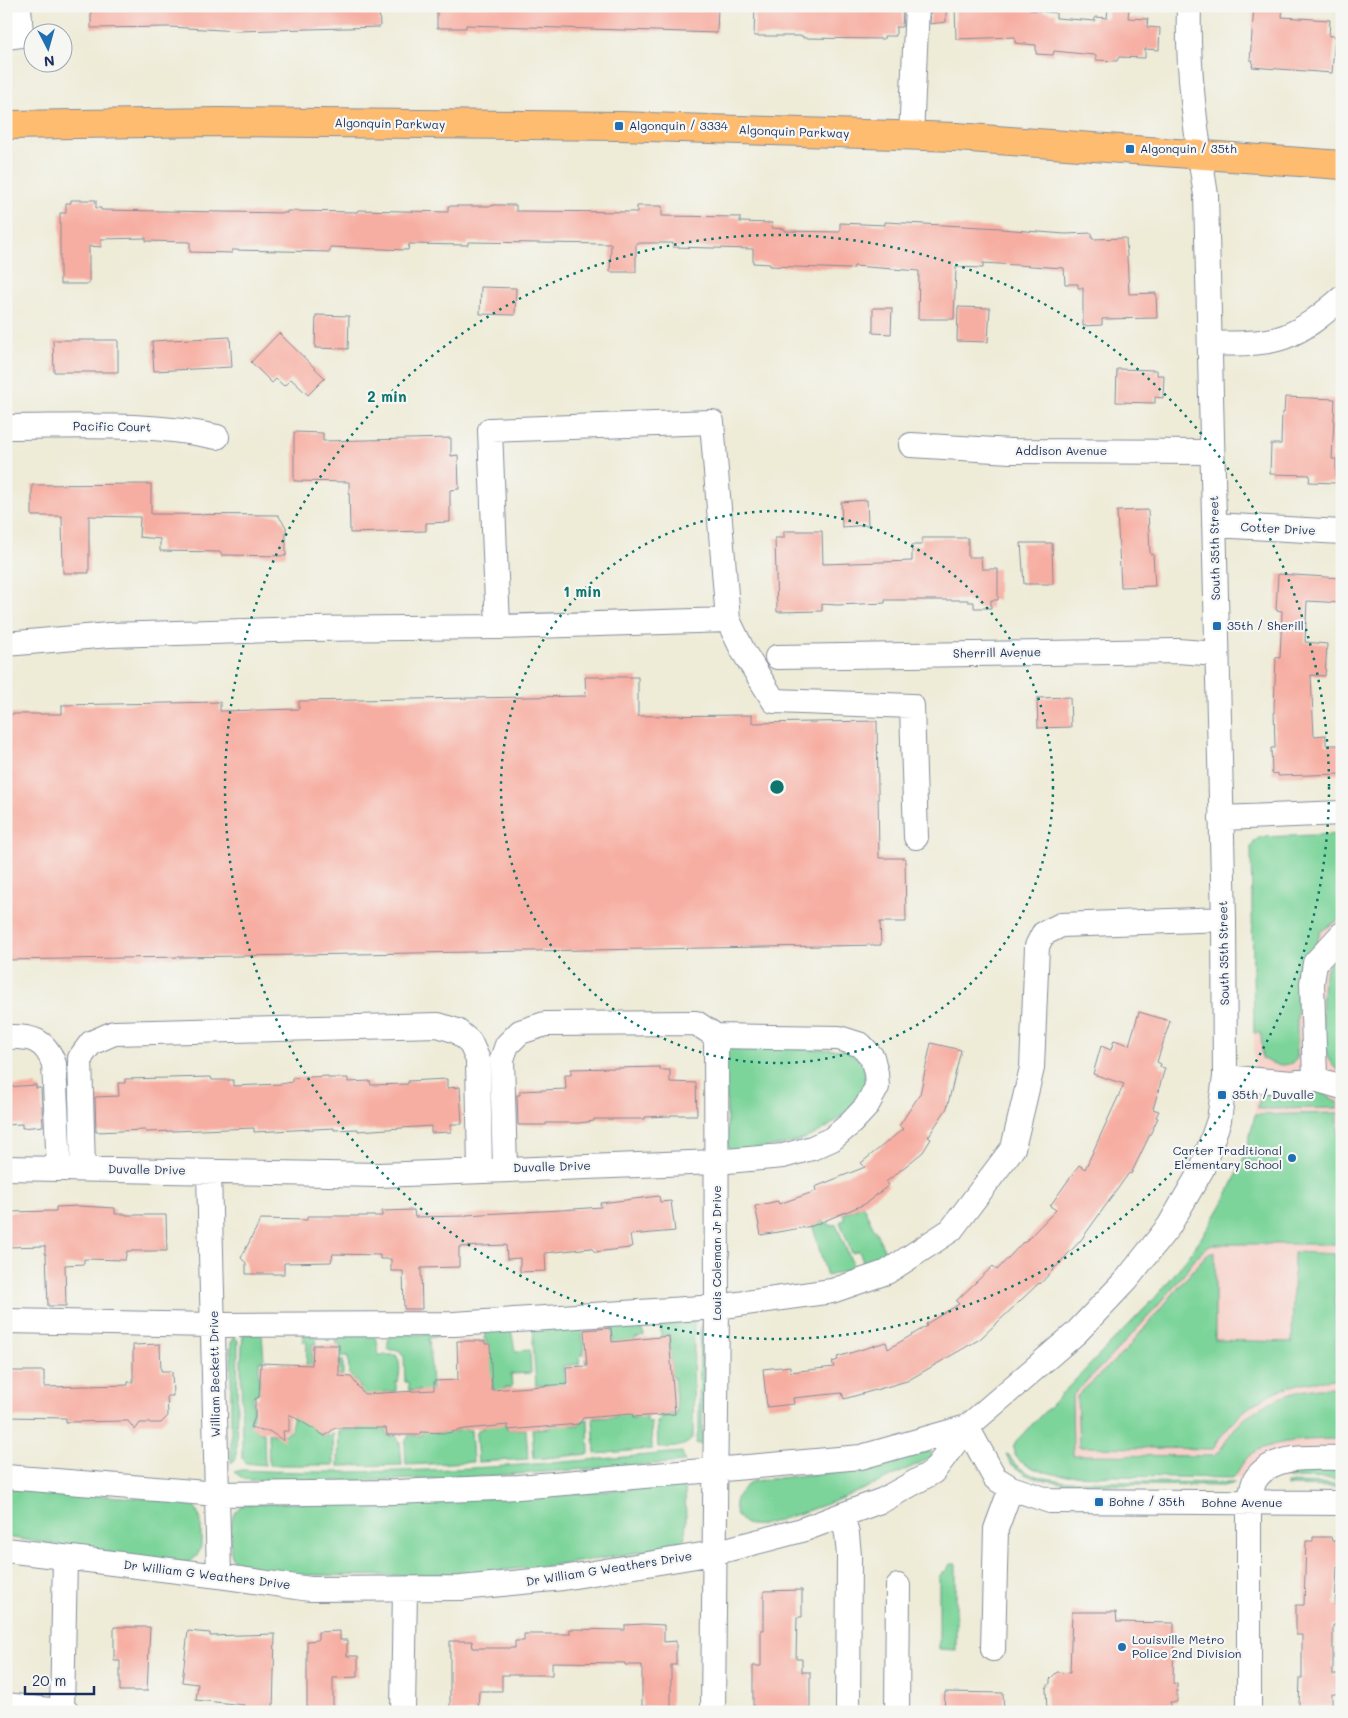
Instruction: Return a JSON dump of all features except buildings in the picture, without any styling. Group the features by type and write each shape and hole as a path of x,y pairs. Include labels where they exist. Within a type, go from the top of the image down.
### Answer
{"main road":[{"name":"Algonquin Parkway","path":"6,126 219,122 588,126 956,137 1342,165"}],"street":[{"path":"6,37 21,35 19,6"},
{"path":"911,136 917,6"},
{"name":"South 35th Street","path":"1189,6 1188,26 1193,104 1206,195 1224,919 1225,1077 1219,1120 1212,1144 1197,1177"},
{"path":"1210,344 1283,338 1310,323 1342,298"},
{"path":"498,627 490,430 712,422 728,620 743,651 774,701 912,706 916,837"},
{"name":"Pacific Court","path":"6,426 153,427 217,437"},
{"name":"Addison Avenue","path":"911,445 1011,451 1212,452"},
{"name":"Cotter Drive","path":"1214,525 1342,532"},
{"path":"6,644 119,634 308,629 498,627 728,620"},
{"name":"Sherrill Avenue","path":"777,656 1178,651 1217,654"},
{"path":"1221,818 1342,813"},
{"path":"6,1321 213,1325 454,1324 718,1307 832,1291 887,1272 951,1230 1013,1148 1032,1068 1036,946 1043,934 1061,925 1224,919"},
{"path":"1315,1079 1312,984 1316,964 1342,934"},
{"path":"505,1170 502,1059 507,1045 520,1032 545,1024 696,1023 716,1036"},
{"path":"83,1169 80,1058 91,1043 114,1033 438,1025 457,1031 470,1042 478,1060 480,1171"},
{"name":"Louis Coleman Jr Drive","path":"714,1553 718,1307 716,1036"},
{"name":"Duvalle Drive","path":"6,1168 380,1175 716,1162 783,1156 812,1148 832,1139 866,1107 877,1086 872,1058 861,1045 839,1038 716,1036"},
{"path":"6,1037 24,1037 38,1041 50,1052 54,1064 59,1169"},
{"path":"1225,1077 1292,1082 1315,1079 1342,1087"},
{"name":"William Beckett Drive","path":"210,1172 219,1576"},
{"name":"Dr William G Weathers Drive","path":"6,1550 310,1589 461,1588 563,1578 714,1553 802,1530 883,1500 933,1472 967,1427 1076,1333 1127,1279 1169,1226 1197,1177"},
{"name":"Dr William G Weathers Drive","path":"6,1477 218,1494 394,1492 519,1487 861,1457 967,1427"},
{"name":"Bohne Avenue","path":"967,1427 995,1478 1011,1488 1050,1501 1342,1503"},
{"path":"1249,1712 1249,1503 1254,1481 1264,1470 1281,1461 1308,1458 1342,1458"},
{"path":"993,1649 996,1529 1011,1488"},
{"path":"842,1515 847,1534 849,1556 848,1712"},
{"path":"713,1712 714,1553"},
{"path":"6,1705 64,1711 65,1558"},
{"path":"897,1712 898,1586"},
{"path":"403,1712 405,1589"}],"shaded area":[{"name":"Carter Traditional Elementary School","path":"1342,834 1342,1479 1080,1476 1059,1475 1032,1468 1016,1457 1014,1445 1016,1441 1175,1275 1218,1214 1238,1173 1255,1115 1251,847 1260,837"}],"green space":[{"path":"1342,834 1342,918 1321,931 1297,994 1297,1058 1286,1065 1270,1062 1262,1058 1261,1033 1254,1033 1251,847 1260,837"},
{"path":"1342,949 1342,1073 1333,1066 1325,1049 1323,988 1326,971"},
{"path":"744,1047 849,1050 863,1064 866,1085 856,1102 836,1121 809,1137 781,1145 733,1151 728,1148 725,1054 729,1049"},
{"path":"1318,1091 1338,1102 1338,1108 1261,1109 1257,1107 1261,1097 1268,1092"},
{"path":"1338,1113 1336,1244 1216,1244 1210,1246 1192,1263 1155,1309 1072,1396 1073,1455 1214,1456 1237,1426 1270,1402 1308,1390 1335,1387 1336,1439 1303,1440 1268,1446 1249,1456 1233,1478 1059,1475 1035,1469 1020,1461 1015,1456 1016,1441 1154,1299 1200,1240 1220,1208 1237,1174 1255,1115"},
{"path":"862,1204 886,1253 861,1266 860,1264 863,1262 859,1251 852,1253 840,1222 845,1219 843,1214"},
{"path":"824,1221 831,1226 836,1224 854,1268 827,1276 812,1224"},
{"path":"1215,1252 1215,1340 1292,1342 1294,1252 1335,1254 1336,1379 1298,1384 1265,1397 1236,1419 1213,1449 1079,1447 1077,1396 1126,1350 1206,1255"},
{"path":"694,1316 693,1437 686,1444 658,1448 657,1422 660,1422 660,1416 677,1414 669,1335 661,1336 660,1322"},
{"path":"607,1322 642,1323 644,1336 635,1338 637,1366 630,1400 631,1418 647,1417 647,1422 651,1422 652,1449 595,1454 593,1418 616,1417 613,1374 598,1362 586,1363 585,1359 614,1355 612,1327 607,1327"},
{"path":"705,1322 702,1445 696,1443 699,1427 700,1330"},
{"path":"586,1323 589,1328 582,1329 584,1355 580,1355 579,1364 563,1366 567,1421 572,1425 579,1425 583,1420 588,1419 589,1454 534,1459 532,1429 551,1428 547,1385 536,1386 533,1343 534,1328"},
{"path":"511,1329 515,1351 530,1350 531,1373 511,1374 512,1387 504,1388 507,1430 526,1429 528,1459 478,1462 476,1435 478,1430 495,1423 492,1377 480,1378 488,1368 486,1340 484,1339 486,1330"},
{"path":"243,1334 262,1334 264,1361 259,1361 259,1386 263,1388 253,1397 253,1418 250,1423 256,1430 264,1432 265,1465 246,1463 242,1458 241,1362"},
{"path":"315,1334 317,1344 312,1344 312,1369 339,1370 340,1360 343,1360 343,1375 317,1375 318,1430 322,1436 329,1436 333,1433 334,1465 269,1465 268,1433 279,1436 291,1431 296,1371 306,1371 307,1342 303,1341 303,1335"},
{"path":"372,1334 377,1340 378,1355 396,1355 399,1361 400,1371 398,1382 396,1382 396,1391 384,1392 386,1435 396,1436 398,1439 402,1465 338,1466 339,1430 359,1430 360,1387 356,1381 351,1381 348,1356 341,1356 340,1344 336,1343 337,1335"},
{"path":"392,1334 445,1335 429,1338 435,1433 459,1431 458,1425 465,1424 466,1430 471,1430 473,1462 406,1465 405,1443 409,1435 421,1436 420,1390 409,1391 408,1382 405,1382 404,1357 399,1350 388,1350 388,1341"},
{"path":"235,1337 238,1341 236,1459 231,1463 231,1343"},
{"path":"929,1451 932,1453 931,1457 891,1477 839,1499 773,1522 760,1525 747,1524 741,1521 736,1512 735,1502 737,1497 753,1481 857,1469"},
{"path":"682,1452 685,1462 462,1478 352,1481 250,1480 244,1479 234,1472 241,1470 296,1472 407,1471"},
{"path":"1006,1454 1020,1468 1027,1472 1052,1479 1069,1481 1235,1483 1223,1486 1069,1484 1026,1475 1011,1464"},
{"path":"1342,1468 1342,1479 1288,1478 1289,1472"},
{"path":"1287,1483 1342,1484 1342,1487 1287,1486"},
{"path":"676,1486 685,1489 686,1521 684,1543 593,1560 548,1566 456,1573 364,1576 300,1575 246,1570 235,1564 231,1551 232,1519 238,1509 246,1504 528,1497"},
{"path":"6,1488 186,1502 196,1508 201,1521 201,1546 197,1556 190,1562 168,1562 6,1537"},
{"path":"950,1564 956,1564 956,1650 939,1649 939,1576 947,1570"}],"place":[{"name":"Algonquin / 3334","path":"619,126"},
{"name":"Algonquin / 35th","path":"1130,149"},
{"name":"35th / Sherill","path":"1217,626"},
{"name":"35th / Duvalle","path":"1222,1095"},
{"name":"Carter Traditional Elementary School","path":"1292,1158"},
{"name":"Bohne / 35th","path":"1099,1502"},
{"name":"Louisville Metro Police 2nd Division","path":"1122,1647"}]}
